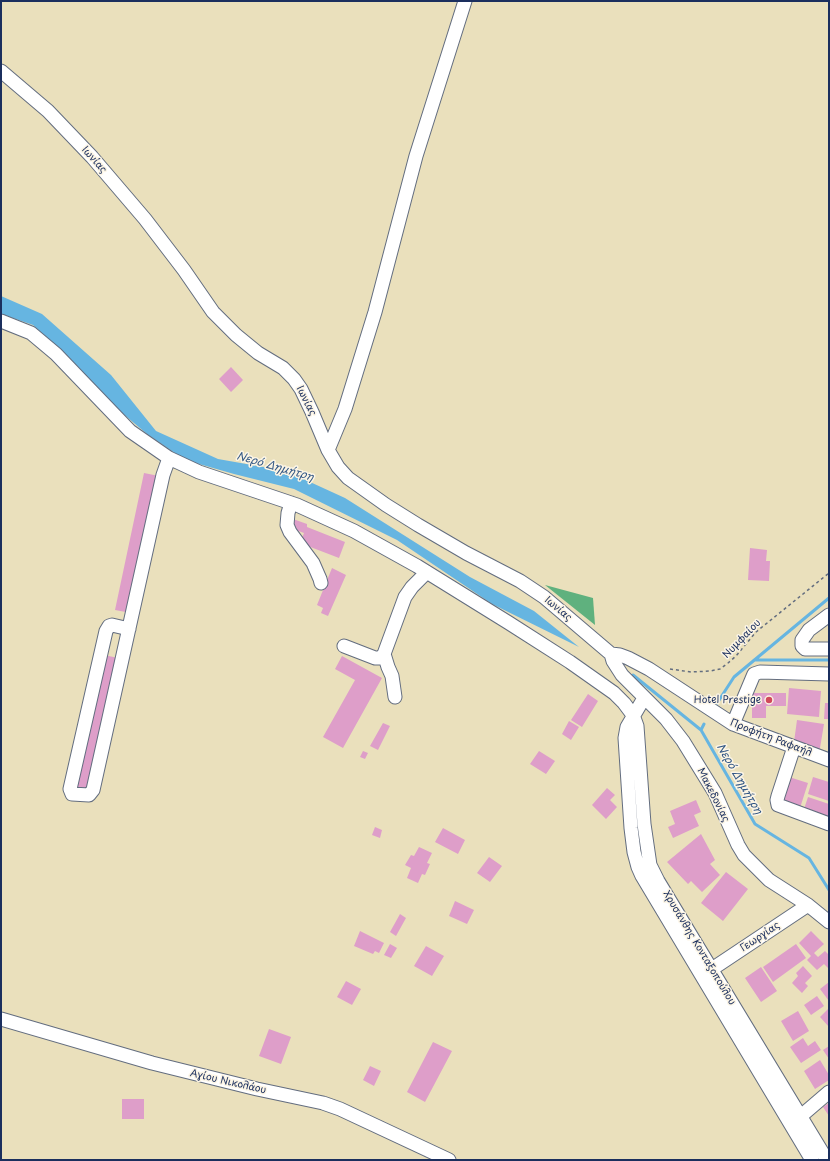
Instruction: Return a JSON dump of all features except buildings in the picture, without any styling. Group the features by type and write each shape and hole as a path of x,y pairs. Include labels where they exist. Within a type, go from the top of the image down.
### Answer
{"street":[{"path":"328,450 345,409 375,312 416,156 465,1"},
{"name":"Ιωνίας","path":"1,71 48,111 92,157 145,219 184,270 213,312 236,335 258,353 283,368 294,379 312,412 328,450 338,467 348,478 418,525 466,553 520,581 544,597 610,654"},
{"path":"1,321 31,333 56,354 130,431 169,458 198,472 292,503 354,531 427,572 570,662 614,692 624,702 633,715"},
{"path":"129,629 112,625 108,626 106,631 70,789 72,794 89,795 93,790 129,629 163,475 169,458"},
{"path":"292,503 288,513 287,525 290,532 313,563 320,579 320,583"},
{"path":"344,646 375,658 380,658 384,654 405,596 427,572"},
{"path":"829,615 809,630 802,640 802,646 805,649 829,649"},
{"path":"384,654 392,676 395,697"},
{"name":"Μακεδονίας","path":"610,654 617,669 666,719 690,751 715,793 744,855 769,880 808,905 829,922"},
{"name":"Προφήτη Ραφαήλ","path":"610,654 628,658 649,669 733,724 829,760"},
{"path":"733,724 754,674 760,672 829,674"},
{"name":"Χρυσάνθης Κονταξοπούλου","path":"644,698 627,727 625,750 630,828 638,867 812,1160"},
{"name":"Χρυσάνθης Κονταξοπούλου","path":"633,715 638,737 644,824 650,865 658,882 827,1160"},
{"path":"794,747 778,796 778,805 829,824"},
{"name":"Γεωργίας","path":"712,969 808,905"},
{"name":"Αγίου Νικολάου","path":"3,1023 188,1073 257,1090 323,1103 340,1109 444,1159"},
{"path":"801,1116 829,1092"}],"path":[{"name":"Νυμφαίου","path":"667,668 691,672 720,669 728,663 756,632 829,573"}],"green space":[{"path":"545,585 593,598 595,625"}],"water":[{"path":"1,296 42,314 111,375 156,431 218,459 286,471 345,498 470,577 534,611 579,647 492,604 397,540 294,489 185,460 147,434 115,407 78,367 33,325 1,314"}],"waterway":[{"path":"714,708 734,677 829,598"},
{"path":"754,660 829,660"},
{"name":"Νερό Δημήτρη","path":"633,675 701,730 755,824 809,858 829,890"},
{"name":"Νερό Δημήτρη","path":"701,730 704,724"}],"place":[{"name":"Hotel Prestige","path":"769,700"}]}
